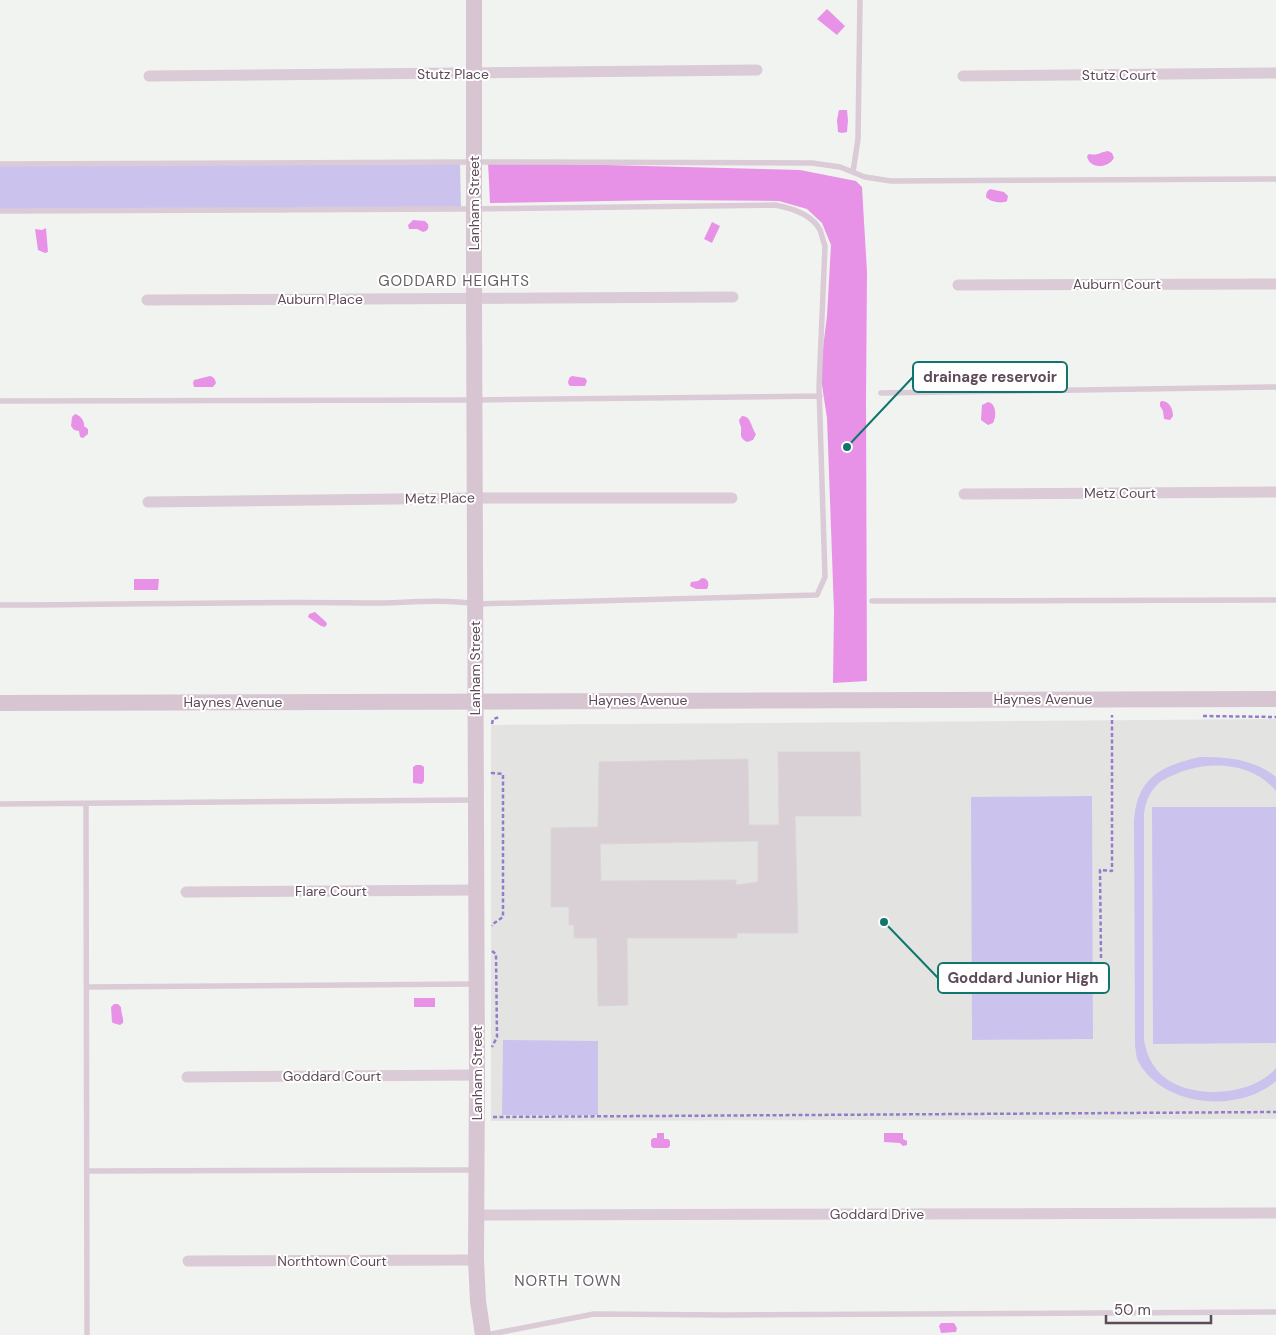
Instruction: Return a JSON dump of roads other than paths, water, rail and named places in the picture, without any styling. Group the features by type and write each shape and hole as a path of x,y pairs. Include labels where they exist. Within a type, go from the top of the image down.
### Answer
{"street":[{"name":"Lanham Street","path":"474,0 477,890 476,1260 478,1301 484,1335"},
{"name":"Stutz Place","path":"149,76 757,70"},
{"name":"Stutz Court","path":"963,76 1276,73"},
{"name":"Auburn Court","path":"958,285 1276,284"},
{"name":"Auburn Place","path":"147,300 733,297"},
{"name":"Metz Court","path":"964,494 1276,492"},
{"name":"Metz Place","path":"148,502 475,498 732,498"},
{"name":"Haynes Avenue","path":"0,703 1276,698"},
{"name":"Flare Court","path":"186,892 477,890"},
{"name":"Goddard Court","path":"187,1077 477,1075"},
{"name":"Goddard Drive","path":"477,1216 1276,1213"},
{"name":"Northtown Court","path":"188,1261 476,1260"}],"lane":[{"path":"853,172 858,139 860,0"},
{"path":"0,164 812,163 840,167 865,177 891,181 1276,179"},
{"path":"0,211 775,205 791,208 806,216 819,228 825,246 820,396 825,578 817,596 475,604 456,601 387,604 0,605"},
{"path":"880,393 1276,387"},
{"path":"0,401 474,400 820,396"},
{"path":"872,601 1276,600"},
{"path":"0,804 476,800"},
{"path":"86,804 87,1335"},
{"path":"86,987 477,984"},
{"path":"87,1171 477,1170"},
{"path":"484,1335 594,1314 1276,1312"}],"place":[{"name":"drainage reservoir","path":"847,447"},
{"name":"Goddard Junior High","path":"884,922"}],"district":[{"name":"GODDARD HEIGHTS","path":"454,281"},
{"name":"NORTH TOWN","path":"568,1281"}]}
